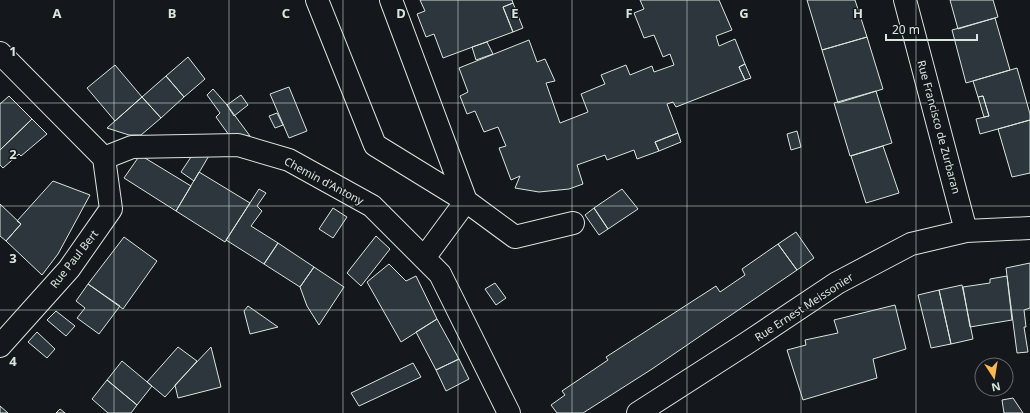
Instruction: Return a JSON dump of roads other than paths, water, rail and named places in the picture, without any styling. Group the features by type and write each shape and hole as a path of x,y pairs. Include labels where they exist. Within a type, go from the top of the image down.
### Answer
{"street":[{"path":"317,0 375,145 466,201 515,238 573,222"},
{"path":"391,0 466,201"},
{"name":"Rue Francisco de Zurbaran","path":"905,0 966,231"},
{"path":"0,53 104,158"},
{"name":"Chemin d'Antony","path":"104,158 132,147 238,145 289,160 372,206 440,274 509,413"},
{"name":"Rue Paul Bert","path":"0,346 69,269 111,209 104,158"},
{"path":"424,258 466,201"},
{"name":"Rue Ernest Meissonier","path":"638,413 838,283 911,244 966,231 1030,228"}]}
